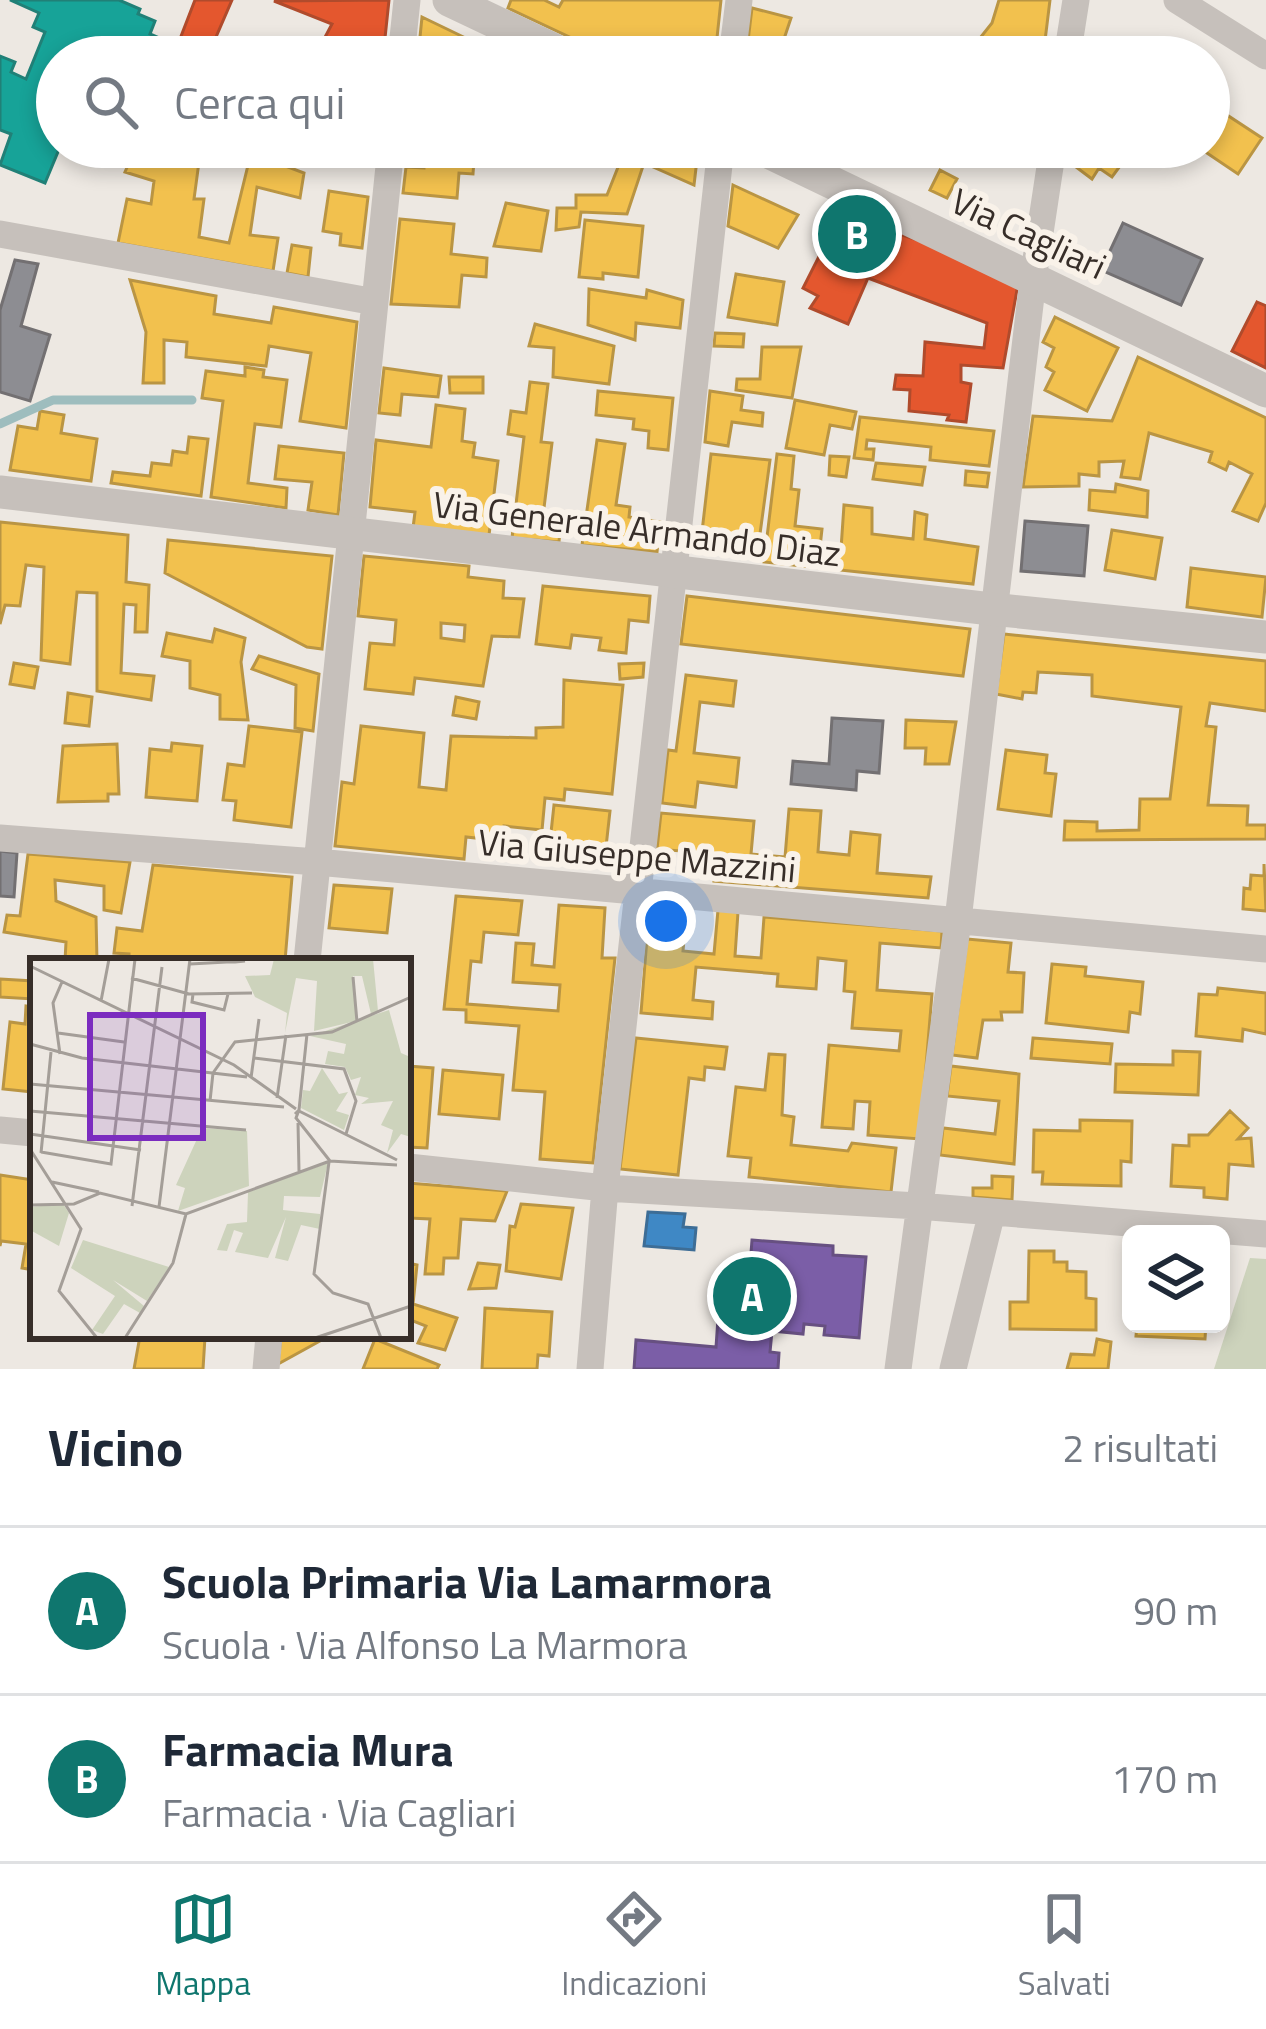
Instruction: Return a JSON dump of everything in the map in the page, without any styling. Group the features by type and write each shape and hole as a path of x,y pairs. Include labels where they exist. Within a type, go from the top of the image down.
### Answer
{"street":[{"path":"403,36 407,0"},
{"path":"449,0 525,36"},
{"path":"735,36 740,0"},
{"path":"1070,36 1076,0"},
{"path":"1177,0 1266,56"},
{"path":"307,958 390,168"},
{"path":"590,1369 605,1189 719,168"},
{"name":"Via Cagliari","path":"802,168 1266,391"},
{"path":"898,1369 1051,168"},
{"path":"0,234 376,302"},
{"name":"Via Generale Armando Diaz","path":"0,492 1266,637"},
{"name":"Via Giuseppe Mazzini","path":"0,838 317,862 1266,949"},
{"path":"0,1130 30,1132"},
{"path":"411,1167 605,1189 918,1206 1266,1234"},
{"path":"952,1369 992,1212"},
{"path":"266,1369 269,1339"}],"green space":[{"path":"1250,1258 1266,1259 1266,1369 1214,1369 1226,1333 1230,1333"}],"building: Abitazioni":[{"path":"511,0 544,0 559,7 563,0 721,0 717,36 567,36 508,8"},
{"path":"999,0 1050,0 1046,36 982,36 992,23"},
{"path":"752,8 791,18 785,36 749,36"},
{"path":"422,17 461,36 420,36"},
{"path":"1230,117 1262,138 1238,174 1229,168"},
{"path":"127,168 198,168 194,199 204,199 199,237 229,243 247,168 291,168 304,173 300,198 257,187 250,235 278,238 273,271 118,243 127,199 151,204 154,181 125,172"},
{"path":"406,168 473,168 473,174 459,173 457,198 403,193"},
{"path":"618,168 642,168 627,214 581,212 579,227 556,230 557,208 576,208 576,195 607,195"},
{"path":"655,168 696,168 694,185"},
{"path":"1077,168 1099,168 1092,179"},
{"path":"940,170 957,179 947,198 930,190"},
{"path":"733,185 798,215 778,248 728,226"},
{"path":"329,191 368,197 362,248 340,245 341,234 323,231"},
{"path":"506,203 548,211 541,251 494,246"},
{"path":"400,219 454,224 451,254 487,258 486,277 462,275 459,307 391,304"},
{"path":"585,220 643,226 638,277 603,273 603,279 579,277"},
{"path":"292,245 311,248 308,277 287,273"},
{"path":"736,274 784,282 777,325 728,317"},
{"path":"130,280 216,296 214,314 271,323 274,307 357,322 346,428 300,421 311,353 269,346 266,366 186,357 187,342 164,340 164,383 143,383 146,332"},
{"path":"589,289 646,298 647,290 683,300 680,328 636,323 635,340 588,325"},
{"path":"1055,317 1118,348 1087,411 1045,390 1054,372 1046,367 1054,348 1043,342"},
{"path":"535,324 614,346 609,384 553,377 554,348 529,346"},
{"path":"715,333 744,334 743,347 714,346"},
{"path":"762,347 801,347 792,398 736,390 737,379 760,379"},
{"path":"1138,357 1266,418 1266,503 1258,521 1233,511 1252,474 1229,462 1226,470 1209,462 1212,452 1149,433 1140,479 1121,477 1124,461 1099,462 1099,476 1079,474 1079,486 1023,487 1033,416 1112,421"},
{"path":"245,367 264,370 263,377 287,380 281,427 255,424 248,483 287,488 286,508 211,497 223,401 202,398 206,371 245,376"},
{"path":"384,368 441,376 438,397 402,394 400,415 379,413"},
{"path":"449,377 483,377 483,393 450,393"},
{"path":"530,382 548,384 541,442 552,443 543,516 561,517 559,542 512,538 524,437 508,434 511,411 526,413"},
{"path":"598,391 673,398 668,450 648,448 649,431 633,429 634,419 596,415"},
{"path":"710,391 743,396 741,410 763,413 762,426 732,422 728,446 705,442"},
{"path":"795,400 856,412 852,429 830,425 824,455 786,448"},
{"path":"436,405 465,409 462,441 475,443 473,457 498,461 489,535 413,528 415,512 370,507 376,440 431,447"},
{"path":"40,411 64,415 61,433 97,439 91,481 10,470 18,426 37,429"},
{"path":"860,417 994,431 989,466 930,460 931,447 867,440 866,449 874,449 873,460 854,458"},
{"path":"189,437 208,439 201,496 111,483 113,472 150,476 152,463 171,465 173,451 187,453"},
{"path":"597,440 625,444 616,505 630,507 629,517 660,522 657,552 582,545"},
{"path":"279,446 344,453 338,515 308,510 312,482 275,479"},
{"path":"711,454 770,460 757,556 700,549"},
{"path":"777,454 794,456 791,489 799,490 795,526 822,529 820,547 841,549 844,505 872,508 872,534 913,539 915,512 927,515 925,539 978,547 973,584 764,562"},
{"path":"830,456 849,457 846,477 829,475"},
{"path":"876,463 925,467 922,485 873,479"},
{"path":"966,471 989,473 987,487 965,485"},
{"path":"1116,484 1148,491 1147,517 1089,510 1090,490 1115,492"},
{"path":"0,522 128,535 126,582 149,585 147,632 135,632 136,605 124,604 121,673 154,676 151,700 97,691 97,593 77,592 70,664 41,660 44,567 26,565 20,606 5,605 0,624"},
{"path":"1112,530 1162,538 1155,579 1105,570"},
{"path":"168,540 332,556 322,649 307,647 165,573"},
{"path":"364,556 469,566 468,577 504,581 503,598 524,599 519,637 492,636 483,686 415,678 413,694 365,689 370,643 394,645 396,620 358,616","holes":["441,623 465,625 464,641 441,638"]},
{"path":"1191,568 1266,577 1262,617 1187,607"},
{"path":"543,586 650,596 648,622 629,620 626,653 599,650 601,638 572,635 570,648 536,644"},
{"path":"687,596 970,629 963,676 681,644"},
{"path":"215,629 245,638 241,662 248,720 220,719 220,695 190,688 190,661 162,656 167,633 212,642"},
{"path":"1004,634 1266,661 1266,711 1210,703 1206,726 1216,727 1208,805 1248,806 1247,825 1266,825 1266,839 1064,840 1065,821 1097,822 1097,831 1139,830 1140,799 1170,799 1181,707 1092,696 1092,675 1038,672 1036,693 1023,692 1022,699 996,694"},
{"path":"259,656 319,674 313,731 295,728 296,685 252,669"},
{"path":"14,663 38,667 34,688 10,684"},
{"path":"644,663 643,677 620,679 619,664"},
{"path":"686,675 736,681 733,706 700,702 694,753 739,758 736,787 698,782 695,807 662,803 668,750 676,751"},
{"path":"564,680 623,685 612,794 565,789 564,800 545,798 542,830 504,826 503,841 466,837 464,859 335,846 342,782 354,784 361,726 424,733 419,787 446,790 451,736 536,738 536,728 563,727"},
{"path":"68,693 92,697 89,726 65,723"},
{"path":"456,697 479,702 476,719 453,715"},
{"path":"906,720 956,722 949,764 925,764 926,748 905,748"},
{"path":"249,726 302,732 291,827 234,820 236,801 223,800 228,764 244,766"},
{"path":"172,743 202,746 197,801 146,797 150,749 171,751"},
{"path":"117,744 119,794 108,794 108,801 58,802 63,746"},
{"path":"1006,750 1047,755 1045,773 1056,774 1051,816 998,809"},
{"path":"554,805 610,811 605,856 549,851"},
{"path":"789,809 821,811 818,852 849,855 851,832 880,835 877,873 931,877 928,898 714,881 716,854 657,849 661,813 754,821 751,854 785,857"},
{"path":"28,854 130,862 121,913 104,910 104,886 55,880 56,901 96,917 97,958 65,958 66,942 4,932 7,915 20,916"},
{"path":"1264,864 1266,911 1243,909 1244,888 1250,889 1251,875 1264,876"},
{"path":"153,865 292,877 285,958 129,958 129,954 114,953 117,928 142,931"},
{"path":"334,885 392,889 387,933 329,928"},
{"path":"456,896 522,901 518,935 484,932 481,962 471,961 467,1004 558,1011 560,985 513,982 516,943 534,944 532,965 554,967 559,905 605,908 602,958 615,958 593,1163 540,1159 545,1092 513,1090 519,1026 466,1022 466,1010 444,1009"},
{"path":"650,901 687,905 683,951 714,954 718,910 738,912 735,956 761,958 764,917 942,931 941,948 880,943 877,990 932,994 920,1139 868,1135 870,1102 855,1101 853,1129 822,1127 829,1045 899,1051 901,1031 852,1028 855,992 844,991 846,961 818,958 816,989 777,986 778,974 696,967 693,1000 713,1002 712,1019 641,1013"},
{"path":"967,939 1011,943 1008,972 1024,973 1022,1012 1001,1012 1002,1020 983,1020 977,1058 952,1055"},
{"path":"1052,964 1086,967 1085,976 1143,982 1140,1014 1130,1012 1128,1032 1046,1023"},
{"path":"0,979 30,981 30,999 0,997"},
{"path":"1218,988 1266,993 1266,1034 1243,1029 1242,1041 1196,1036 1199,994 1217,995"},
{"path":"26,1006 30,1007 30,1092 3,1089 10,1022 25,1024"},
{"path":"636,1038 727,1047 724,1069 705,1067 704,1080 689,1078 678,1175 620,1169"},
{"path":"1033,1038 1112,1044 1110,1064 1031,1058"},
{"path":"1173,1051 1200,1052 1198,1095 1115,1092 1116,1064 1173,1065"},
{"path":"769,1054 785,1055 782,1115 794,1117 791,1145 848,1151 852,1143 896,1148 891,1192 749,1177 751,1158 728,1156 736,1087 765,1090"},
{"path":"411,1066 433,1068 427,1148 411,1147"},
{"path":"951,1066 1019,1074 1014,1164 940,1155 943,1128 995,1134 999,1101 947,1096"},
{"path":"443,1070 503,1075 499,1119 439,1114"},
{"path":"1230,1111 1248,1128 1238,1139 1251,1138 1253,1166 1229,1164 1227,1199 1204,1197 1204,1188 1171,1186 1173,1145 1189,1146 1189,1135 1208,1135"},
{"path":"1080,1120 1132,1121 1131,1162 1121,1161 1121,1186 1042,1184 1043,1172 1033,1172 1034,1130 1080,1131"},
{"path":"0,1175 30,1180 30,1269 22,1268 26,1244 1,1241 0,1246"},
{"path":"992,1176 1013,1177 1012,1200 973,1197 973,1188 992,1188"},
{"path":"411,1183 507,1191 495,1221 461,1219 458,1258 444,1258 443,1274 425,1274 430,1219 411,1218"},
{"path":"521,1204 573,1208 561,1279 506,1271 510,1226 515,1227"},
{"path":"1029,1251 1054,1251 1054,1262 1067,1262 1067,1271 1086,1272 1086,1298 1096,1299 1096,1330 1010,1329 1010,1302 1028,1302"},
{"path":"478,1263 500,1265 496,1288 469,1289"},
{"path":"411,1264 417,1265 413,1304 457,1318 445,1350 418,1343 426,1326 411,1320"},
{"path":"485,1308 552,1312 549,1356 538,1355 537,1369 482,1369"},
{"path":"1136,1333 1205,1333 1205,1339"},
{"path":"139,1339 205,1339 203,1369 134,1369"},
{"path":"281,1339 324,1339 278,1364"},
{"path":"375,1339 439,1365 437,1369 363,1369"},
{"path":"1097,1339 1111,1342 1108,1369 1067,1369 1071,1354 1094,1355"}],"building: Negozi":[{"path":"195,0 232,0 216,36 181,36"},
{"path":"389,0 385,36 326,36 332,24 274,1"},
{"path":"840,215 1020,273 1003,368 961,365 961,382 971,384 966,422 947,420 949,415 909,411 910,390 894,389 896,375 923,376 925,342 984,348 987,323 868,278 848,324 810,308 818,296 803,288"},
{"path":"1257,302 1266,306 1266,368 1232,351"}],"building: Uffici":[{"path":"752,1240 833,1246 833,1255 866,1257 859,1338 824,1335 825,1326 804,1324 803,1334 772,1331 770,1352 779,1353 778,1369 634,1369 636,1340 716,1347 721,1276 749,1279"}],"building: Scuole":[{"path":"648,1212 685,1214 683,1227 696,1228 694,1250 644,1246"}],"building: Pubblico":[{"path":"10,0 119,0 155,21 150,34 155,36 43,36 45,32 33,27 39,13"},
{"path":"36,54 36,168 51,168 45,183 0,165 11,134 0,130 0,56 15,62 11,72 26,79"}],"building: Industria":[{"path":"1123,223 1202,259 1181,305 1101,270"},
{"path":"15,260 38,264 21,326 50,335 30,401 0,392 0,310"},
{"path":"1025,521 1088,526 1084,576 1021,571"},
{"path":"832,718 883,721 879,773 857,771 856,790 791,784 793,761 829,764"},
{"path":"0,851 17,853 14,897 0,896"}],"waterway":[{"path":"0,424 53,400 192,400"}],"place":[{"name":"Farmacia Mura","path":"857,234"},
{"name":"Scuola Primaria Via Lamarmora","path":"752,1296"}]}
